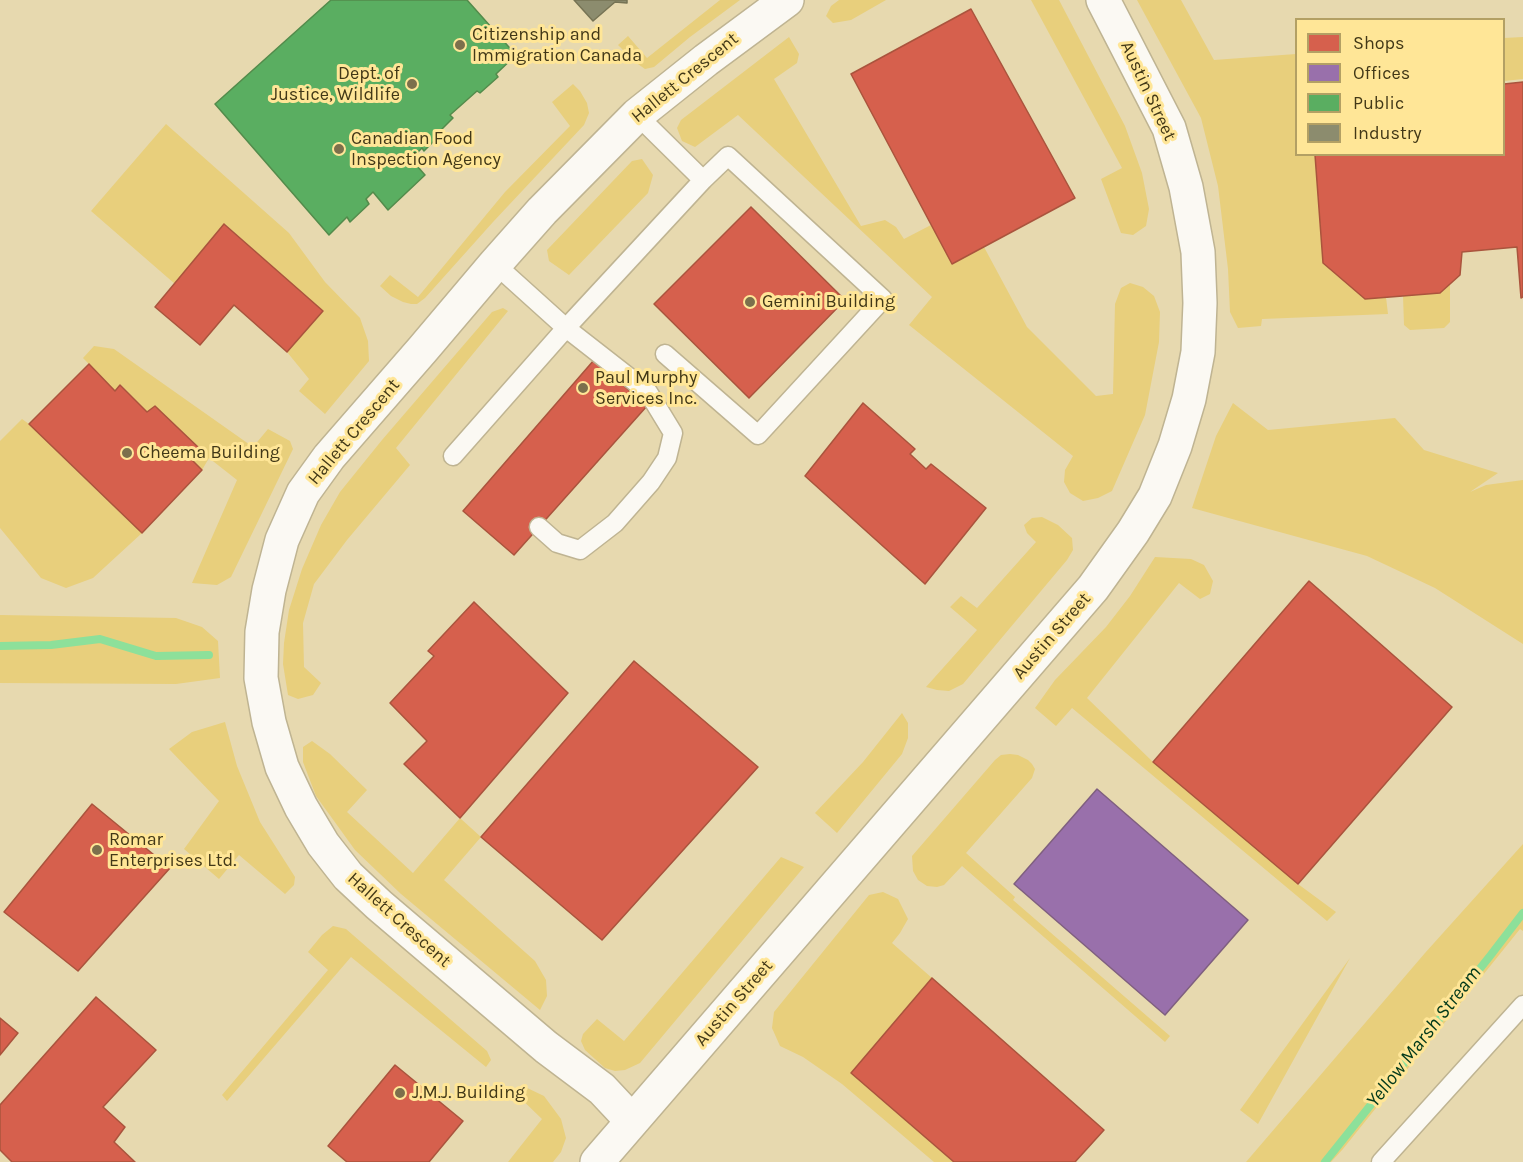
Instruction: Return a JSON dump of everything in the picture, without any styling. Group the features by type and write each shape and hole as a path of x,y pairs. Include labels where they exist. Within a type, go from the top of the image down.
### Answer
{"street":[{"name":"Hallett Crescent","path":"632,1121 602,1089 540,1042 379,905 348,876 322,844 282,767 269,722 261,678 262,632 268,590 282,540 303,493 329,456 542,211 637,115 787,0"},
{"name":"Austin Street","path":"597,1162 1093,588 1133,532 1155,496 1189,399 1198,352 1200,303 1197,252 1186,187 1169,128 1103,0"}],"lane":[{"path":"637,115 703,180"},
{"path":"453,456 566,328 728,156 883,299 758,435 665,354"},
{"path":"495,264 566,328 648,392 673,433 667,458 651,482 615,523 580,550 557,543 539,527"},
{"path":"1381,1162 1523,1005"}],"shaded area":[{"path":"720,0 740,0 654,67 645,69 618,45 628,36 647,58"},
{"path":"839,0 886,0 851,20 833,23 826,16 831,6"},
{"path":"1031,0 1059,0 1125,126 1142,173 1149,209 1146,226 1133,235 1121,233 1101,179 1122,168"},
{"path":"1137,0 1181,0 1214,60 1295,54 1295,156 1315,156 1323,263 1365,299 1386,297 1388,314 1262,319 1261,326 1238,328 1230,312 1228,269 1218,186 1201,118"},
{"path":"789,37 799,54 797,63 774,79 861,226 885,220 896,227 904,239 931,225 952,263 984,247 1027,327 1096,396 1113,394 1115,304 1121,288 1130,283 1143,287 1154,296 1160,312 1159,342 1145,415 1112,491 1098,498 1083,501 1070,493 1064,482 1065,470 1073,456 909,325 932,297 738,115 695,147 682,141 677,128 681,120"},
{"path":"1523,37 1523,79 1505,81 1505,38"},
{"path":"573,84 587,103 589,113 584,125 425,298 417,304 411,304 391,296 380,286 390,275 418,297 505,192 570,126 552,102"},
{"path":"166,124 289,233 325,282 360,318 368,341 369,361 325,414 299,391 309,379 287,352 322,311 225,224 175,284 91,211"},
{"path":"642,159 653,175 648,193 569,275 549,261 547,250 632,161"},
{"path":"1450,284 1450,322 1444,328 1410,330 1404,325 1403,296 1440,293"},
{"path":"503,308 508,311 396,448 410,465 347,540 314,584 303,623 304,667 321,683 313,695 298,699 288,695 283,664 289,610 302,569 321,525 340,492 382,440 492,312"},
{"path":"94,346 114,349 253,447 268,429 290,441 293,449 231,577 217,585 192,583 237,480 209,458 202,470 190,458 199,448 155,406 147,412 121,385 115,391 83,358"},
{"path":"1233,403 1268,430 1395,418 1424,450 1498,473 1470,492 1486,485 1523,480 1523,644 1435,588 1367,556 1192,508 1216,436"},
{"path":"22,419 142,533 93,578 66,588 41,578 0,528 0,441"},
{"path":"1042,517 1058,525 1072,538 1073,550 1067,560 963,684 949,691 926,687 977,630 950,607 961,596 977,608 1036,542 1027,533 1024,525 1032,518"},
{"path":"1155,557 1191,559 1204,565 1213,581 1210,594 1200,599 1179,583 1087,698 1153,762 1298,884 1336,912 1327,921 1072,708 1056,726 1035,708 1055,680 1106,627 1130,596"},
{"path":"0,615 176,618 202,627 218,641 220,678 176,684 0,683"},
{"path":"902,713 908,723 908,738 902,754 837,833 815,813 863,762"},
{"path":"225,722 237,766 260,822 295,877 294,885 285,894 239,855 219,879 184,849 219,801 169,749 192,732"},
{"path":"312,741 330,754 367,790 347,812 413,873 460,818 481,837 444,880 535,961 546,980 547,996 540,1010 401,894 355,850 316,796 303,762 303,747"},
{"path":"1001,755 1018,755 1032,764 1035,769 1032,778 966,853 1015,897 1013,900 1170,1036 1165,1042 962,866 944,885 937,887 927,886 918,880 913,871 912,856 995,760"},
{"path":"1523,844 1523,931 1520,929 1343,1149 1331,1162 1246,1162 1425,953"},
{"path":"781,857 804,867 640,1063 625,1070 615,1071 605,1068 585,1050 581,1041 583,1034 597,1019 624,1041"},
{"path":"883,892 898,899 908,919 892,943 932,978 851,1073 954,1162 934,1162 842,1084 803,1057 780,1046 772,1028 774,1012 869,895"},
{"path":"333,926 346,929 487,1051 491,1060 486,1067 351,957 227,1101 222,1095 328,970 308,952"},
{"path":"1350,958 1258,1124 1240,1110"},
{"path":"523,1086 544,1096 561,1119 566,1138 561,1152 553,1162 508,1162 542,1119 513,1091"}],"building: Shops":[{"path":"971,9 1075,198 952,264 851,74"},
{"path":"1523,82 1523,297 1521,298 1517,247 1462,252 1460,275 1440,293 1365,299 1323,263 1315,156 1505,156 1505,84"},
{"name":"Gemini Building","path":"751,207 845,300 749,398 654,304"},
{"path":"224,224 323,311 287,352 234,305 200,345 155,307"},
{"path":"594,360 647,406 514,555 463,511"},
{"name":"Cheema Building","path":"89,364 115,391 120,385 147,412 155,406 199,448 190,458 202,470 142,533 29,424"},
{"path":"863,403 915,449 910,454 926,469 931,464 986,508 925,584 805,476"},
{"path":"1309,581 1452,707 1298,884 1153,762"},
{"path":"474,602 568,693 460,818 404,764 427,741 390,703 434,656 428,651"},
{"path":"634,661 758,767 602,940 481,837"},
{"path":"92,804 170,868 78,971 4,912"},
{"path":"932,978 1104,1130 1075,1162 954,1162 851,1073"},
{"path":"96,997 156,1050 103,1107 125,1127 114,1142 135,1162 12,1162 0,1150 0,1105"},
{"path":"0,1018 18,1033 0,1055"},
{"name":"J.M.J. Building","path":"395,1065 463,1121 429,1162 347,1162 328,1146"}],"building: Offices":[{"path":"1097,789 1248,920 1165,1015 1014,884"}],"building: Public":[{"path":"331,0 467,0 516,55 496,74 498,77 480,93 477,91 450,115 453,118 441,130 443,132 424,151 422,148 411,159 425,175 388,210 373,192 366,199 369,204 350,222 347,217 329,235 215,104"}],"building: Industry":[{"path":"574,0 627,0 627,3 615,2 593,21"}],"waterway":[{"path":"0,646 51,645 100,639 156,656 209,655"},
{"name":"Yellow Marsh Stream","path":"1325,1162 1523,913"}],"place":[{"name":"Citizenship and Immigration Canada","path":"460,45"},
{"name":"Dept. of Justice, Wildlife","path":"412,84"},
{"name":"Canadian Food Inspection Agency","path":"339,149"},
{"name":"Gemini Building","path":"750,302"},
{"name":"Paul Murphy Services Inc.","path":"583,388"},
{"name":"Cheema Building","path":"127,453"},
{"name":"Romar Enterprises Ltd.","path":"97,850"},
{"name":"J.M.J. Building","path":"400,1093"}]}
